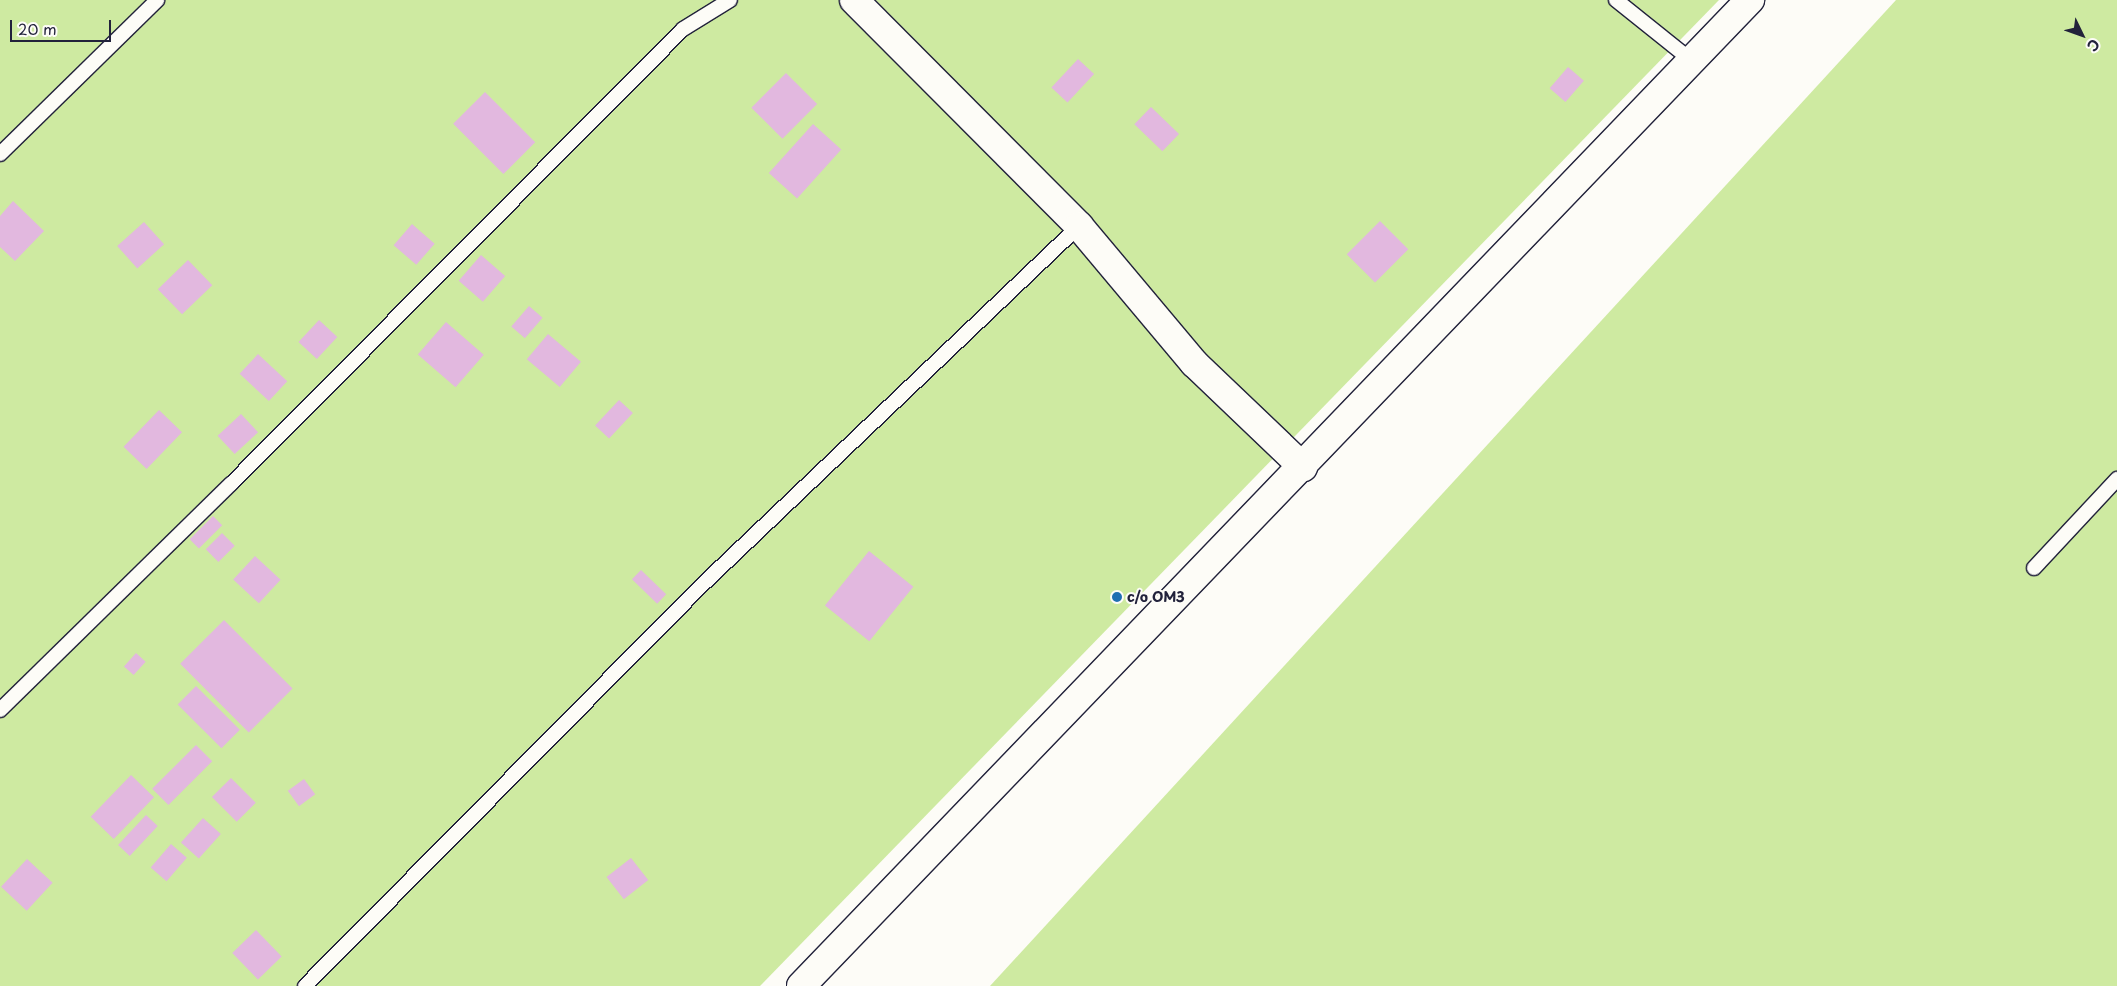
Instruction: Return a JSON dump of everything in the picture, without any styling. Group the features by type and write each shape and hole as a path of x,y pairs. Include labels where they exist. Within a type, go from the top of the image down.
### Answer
{"street":[{"path":"854,0 1079,226 1194,363 1303,467"},
{"path":"802,986 1303,467 1690,60 1750,0"}],"lane":[{"path":"0,154 157,0"},
{"path":"0,710 231,484 683,29 730,0"},
{"path":"1616,0 1690,60"},
{"path":"305,986 703,584 1079,226"},
{"path":"2034,568 2117,479"}],"green space":[{"path":"0,0 1719,0 760,986 0,986"},
{"path":"1896,0 2117,0 2117,986 990,986"}],"building":[{"path":"1078,59 1094,74 1067,103 1051,88"},
{"path":"1568,67 1584,81 1565,102 1550,88"},
{"path":"786,73 817,104 782,139 751,108"},
{"path":"485,92 535,142 503,174 453,124"},
{"path":"1151,107 1179,134 1162,151 1134,124"},
{"path":"813,124 841,149 797,198 769,173"},
{"path":"13,201 44,231 15,261 0,247 0,216"},
{"path":"1380,221 1408,249 1375,283 1347,254"},
{"path":"144,222 164,244 137,268 117,246"},
{"path":"412,224 435,244 416,265 394,245"},
{"path":"481,255 505,276 483,302 459,281"},
{"path":"188,260 212,285 182,314 158,289"},
{"path":"529,306 543,318 525,338 511,326"},
{"path":"319,320 337,337 317,359 299,342"},
{"path":"446,322 484,355 456,387 418,354"},
{"path":"548,334 581,362 560,387 527,359"},
{"path":"258,354 287,381 269,401 240,374"},
{"path":"619,400 633,413 609,439 595,426"},
{"path":"159,410 182,432 147,469 124,447"},
{"path":"241,414 258,432 235,454 218,436"},
{"path":"213,516 222,525 199,549 190,539"},
{"path":"222,533 235,546 218,562 206,549"},
{"path":"869,551 913,587 869,641 825,605"},
{"path":"255,556 281,580 259,603 233,579"},
{"path":"641,570 666,594 657,604 632,579"},
{"path":"224,620 293,689 249,732 180,664"},
{"path":"136,653 146,662 134,675 124,666"},
{"path":"196,686 240,730 221,748 178,704"},
{"path":"196,745 212,761 168,805 152,789"},
{"path":"131,775 154,797 114,839 91,817"},
{"path":"231,778 256,803 237,822 212,797"},
{"path":"304,779 315,794 299,806 288,791"},
{"path":"146,815 158,826 130,856 118,845"},
{"path":"203,818 221,834 199,859 181,843"},
{"path":"171,844 187,858 167,881 151,867"},
{"path":"631,858 648,880 624,899 607,877"},
{"path":"27,859 53,883 27,911 1,887"},
{"path":"256,930 282,957 258,980 232,953"}],"place":[{"name":"с/о ОМЗ","path":"1117,597"}]}
